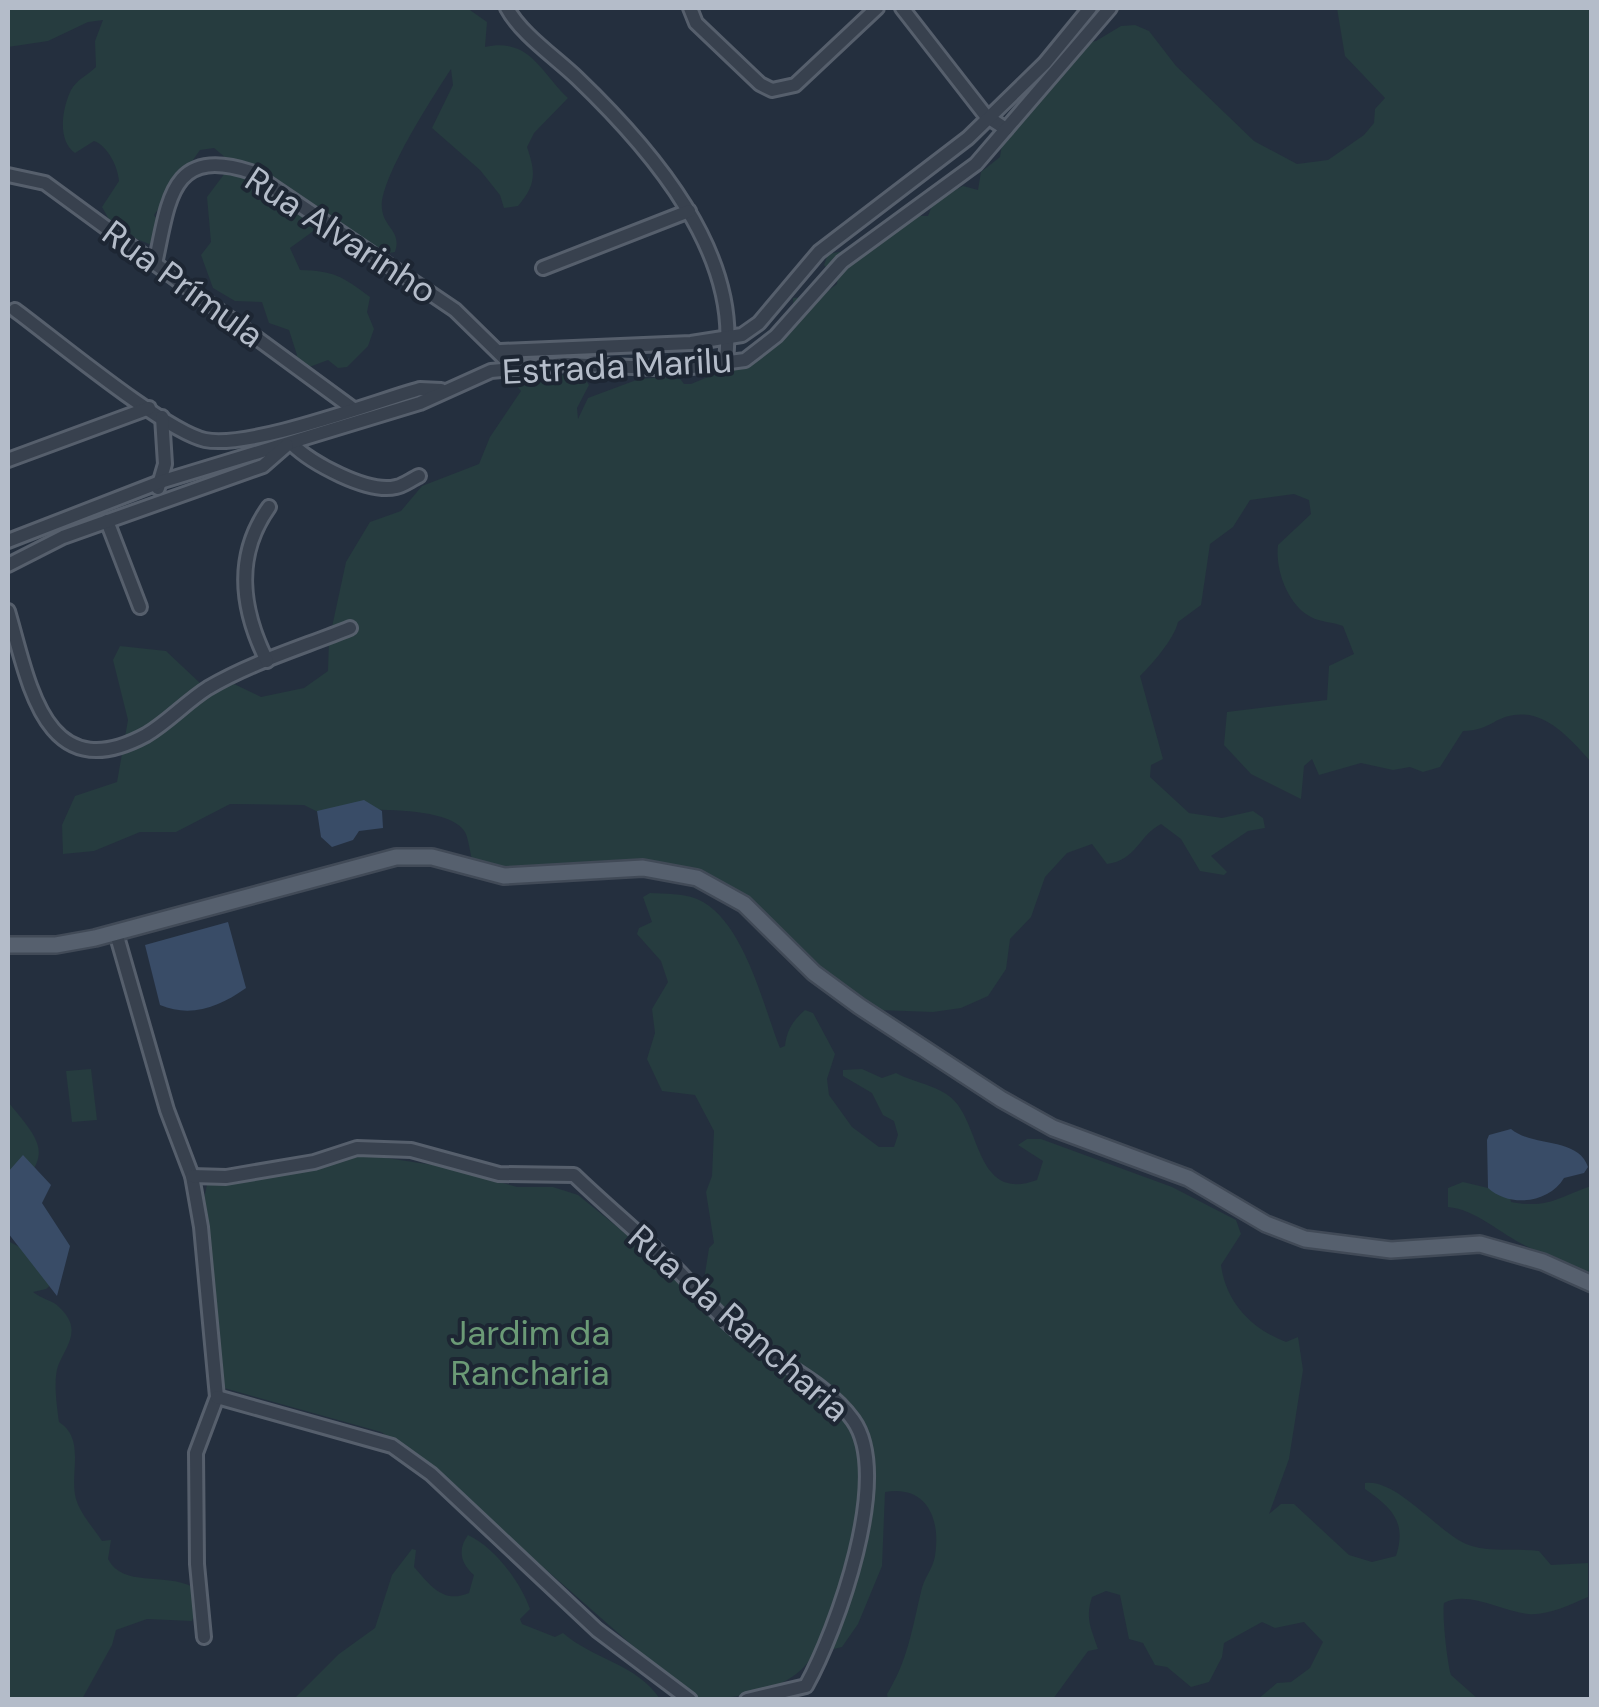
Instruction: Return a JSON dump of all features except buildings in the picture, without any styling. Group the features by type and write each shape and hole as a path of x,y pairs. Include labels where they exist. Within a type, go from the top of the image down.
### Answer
{"main road":[{"path":"8,946 56,945 116,933 396,858 432,858 520,877 619,868 680,874 728,892 814,973 1018,1110 1076,1138 1204,1185 1266,1224 1304,1239 1348,1247 1391,1250 1461,1243 1500,1248 1592,1284"}],"street":[{"path":"507,8 640,140 689,211 727,312 730,340 726,365"},
{"path":"690,8 696,23 760,84 772,90 795,84 877,8"},
{"path":"902,8 986,116 1006,129"},
{"path":"501,351 730,340 760,323 819,252 947,158 986,116 1045,63 1090,8"},
{"name":"Estrada Marilu","path":"8,540 160,482 420,403 441,390 509,368 726,365 758,353 842,262 976,164 1110,8"},
{"name":"Rua Alvarinho","path":"156,264 166,213 182,177 200,164 220,162 251,172 455,310 501,351 509,368"},
{"name":"Rua Prímula","path":"8,175 44,183 352,408"},
{"path":"543,268 689,211"},
{"path":"15,310 162,418 205,440 232,440 420,389 441,390"},
{"path":"8,460 150,408"},
{"path":"152,504 165,464 162,418"},
{"path":"8,565 152,504 264,466 289,444 310,461 375,484 395,488 418,476"},
{"path":"267,661 244,592 248,545 269,507"},
{"path":"108,522 140,607"},
{"path":"8,610 41,715 60,739 108,750 152,732 208,688 350,628"},
{"path":"116,933 167,1110 192,1176 211,1314 217,1397 196,1453 197,1564 204,1636"},
{"name":"Rua da Rancharia","path":"192,1176 226,1176 279,1168 357,1148 411,1150 499,1174 574,1175 738,1332 836,1403 853,1420 866,1446 868,1505 840,1606 823,1655 806,1686 795,1695 747,1700"},
{"path":"217,1397 392,1446 430,1474 597,1630 690,1700"}],"green space":[{"path":"8,8 467,8 487,22 485,47 500,45 524,52 568,98 534,133 527,147 533,172 528,192 518,206 504,208 500,195 480,170 432,128 453,85 451,69 409,138 383,196 383,215 396,239 395,252 382,254 323,224 290,248 300,270 337,276 370,297 367,312 374,329 368,346 347,367 338,368 328,360 304,369 292,362 297,355 289,330 269,323 262,302 235,301 213,288 201,255 211,242 207,197 225,173 226,158 214,148 200,150 154,215 166,232 165,240 149,244 115,230 102,207 119,181 108,152 94,141 75,153 63,132 71,90 96,67 95,41 103,20 88,22 48,41 8,47"},
{"path":"1337,8 1591,8 1591,762 1548,722 1514,715 1463,731 1440,767 1423,772 1410,767 1393,770 1361,763 1319,775 1312,759 1304,766 1301,799 1251,774 1224,745 1227,712 1327,700 1329,666 1354,654 1343,626 1315,619 1303,611 1285,586 1278,545 1311,514 1309,500 1294,494 1250,500 1233,527 1210,544 1201,605 1178,622 1168,643 1140,676 1163,759 1151,765 1150,777 1189,813 1222,818 1253,811 1263,818 1265,828 1248,831 1211,856 1227,872 1224,875 1200,871 1181,839 1161,824 1117,862 1107,864 1092,844 1067,853 1045,877 1031,917 1010,939 1006,969 988,996 961,1008 933,1012 878,1010 815,973 749,904 689,876 522,873 473,863 465,832 439,816 419,812 318,812 304,805 230,804 176,832 140,832 94,851 63,854 62,825 75,796 117,782 128,720 113,660 120,646 166,651 200,683 232,683 261,697 304,688 328,671 329,641 346,562 370,522 401,511 422,486 479,464 490,437 521,391 515,384 518,380 547,373 584,378 589,385 577,408 578,419 588,398 639,379 678,376 684,384 691,384 763,354 794,326 793,298 821,296 837,284 838,271 829,271 824,265 828,254 861,248 914,216 928,216 934,201 963,186 978,190 981,172 1000,157 1002,144 1028,112 1028,99 1064,47 1096,41 1121,26 1135,25 1149,31 1176,66 1254,141 1297,164 1328,160 1364,135 1374,123 1375,109 1385,98 1345,56"},
{"name":"Jardim da Rancharia","path":"650,893 697,899 727,925 750,965 780,1048 785,1046 797,1018 805,1010 813,1013 835,1054 827,1079 829,1095 852,1127 879,1147 894,1147 898,1135 894,1121 883,1115 872,1093 843,1076 843,1070 862,1069 882,1078 896,1073 945,1093 966,1118 985,1162 1004,1182 1037,1180 1043,1161 1018,1145 1027,1139 1041,1139 1172,1187 1236,1220 1241,1234 1221,1265 1228,1291 1243,1313 1262,1330 1286,1342 1298,1337 1303,1370 1289,1459 1269,1514 1281,1504 1294,1504 1349,1555 1372,1562 1396,1556 1400,1534 1395,1517 1365,1489 1365,1483 1377,1484 1403,1497 1474,1547 1539,1551 1551,1565 1588,1563 1588,1597 1535,1614 1474,1600 1444,1603 1451,1675 1478,1699 1258,1699 1277,1683 1291,1682 1310,1668 1323,1642 1304,1622 1275,1628 1262,1622 1224,1643 1222,1657 1209,1682 1191,1687 1167,1667 1155,1665 1143,1643 1129,1639 1120,1595 1106,1591 1092,1597 1089,1611 1098,1649 1088,1651 1053,1699 888,1699 909,1644 922,1587 934,1561 936,1529 921,1499 899,1491 885,1492 882,1566 858,1624 842,1647 813,1654 793,1676 764,1690 701,1699 667,1676 410,1450 381,1432 224,1388 204,1198 207,1185 366,1155 440,1166 517,1187 553,1187 578,1195 678,1276 692,1273 698,1281 704,1280 709,1248 714,1243 706,1192 712,1176 714,1131 695,1095 662,1091 647,1059 655,1033 652,1009 668,982 661,961 637,934 639,928 652,922 643,897"},
{"path":"91,1069 97,1120 72,1122 66,1071"},
{"path":"8,1102 30,1129 39,1150 32,1171 8,1197"},
{"path":"1463,1182 1509,1193 1511,1202 1524,1204 1553,1201 1591,1186 1591,1274 1526,1246 1468,1212 1448,1207 1448,1188"},
{"path":"8,1241 23,1249 53,1283 33,1292 57,1305 71,1324 71,1338 58,1366 56,1394 59,1422 67,1429 74,1447 74,1489 81,1510 102,1541 111,1540 108,1559 115,1568 134,1577 193,1587 198,1607 192,1621 147,1619 116,1630 112,1645 82,1699 8,1699"},
{"path":"468,1535 496,1556 520,1587 530,1609 520,1619 522,1624 555,1637 563,1633 640,1678 660,1699 294,1699 339,1654 375,1628 392,1575 412,1549 416,1550 414,1567 438,1591 452,1596 469,1593 474,1575 463,1561 462,1551"}],"water":[{"path":"364,800 382,811 383,828 359,831 353,840 332,847 321,837 317,811"},
{"path":"228,922 246,988 226,1000 194,1010 160,1005 145,945"},
{"path":"1511,1129 1575,1151 1588,1167 1584,1173 1564,1178 1549,1193 1529,1200 1497,1194 1488,1188 1487,1140 1489,1135"},
{"path":"23,1155 51,1185 42,1203 70,1246 57,1296 8,1233 8,1172"}]}
